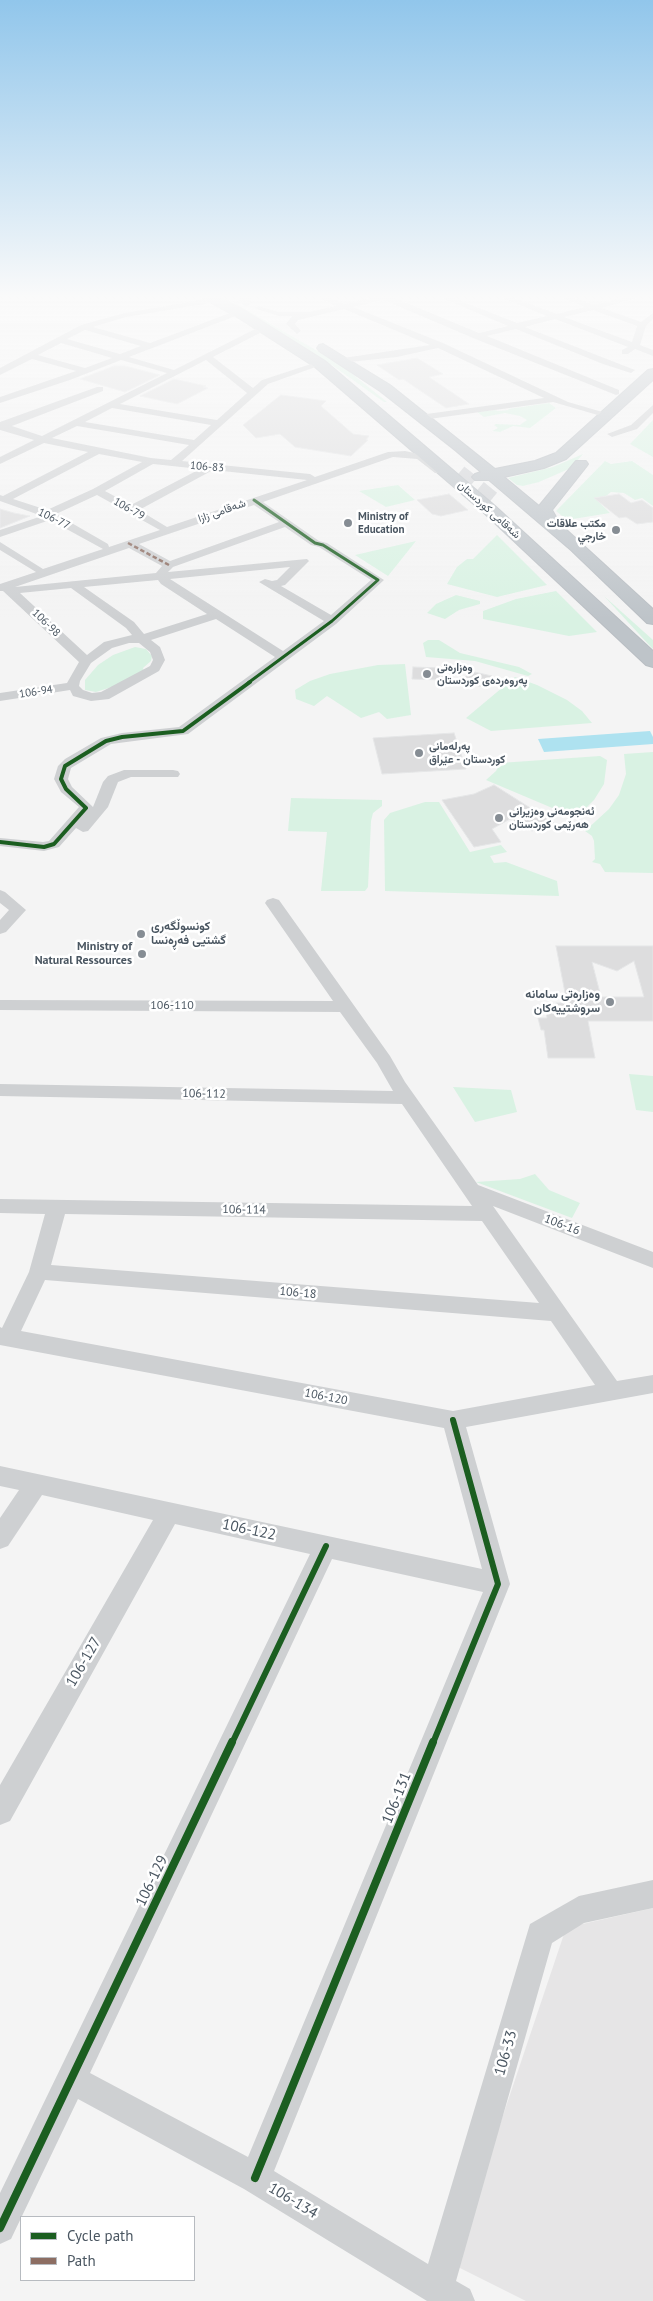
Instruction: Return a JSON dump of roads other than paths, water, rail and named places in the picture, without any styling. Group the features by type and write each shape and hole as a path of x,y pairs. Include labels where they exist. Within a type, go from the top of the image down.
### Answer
{"highway":[{"name":"شەقامی کوردستان","path":"367,404 468,478"},
{"name":"شەقامی کوردستان","path":"379,404 468,478"},
{"name":"شەقامی کوردستان","path":"389,404 468,478"},
{"name":"شەقامی کوردستان","path":"405,404 460,447 653,661"},
{"path":"499,492 560,456 576,443 611,404"},
{"path":"608,437 642,404"},
{"path":"460,447 497,456 520,458 545,455 576,443"},
{"path":"546,482 560,477 586,459 544,510 553,526"},
{"path":"468,478 477,493 499,492 528,487"},
{"name":"شەقامی کوردستان","path":"499,492 553,526 653,619"},
{"name":"شەقامی کوردستان","path":"499,492 653,630"},
{"name":"شەقامی کوردستان","path":"499,492 653,654"}],"street":[{"path":"1,426 59,404"},
{"path":"0,461 45,440 110,404"},
{"path":"113,404 219,423"},
{"path":"173,464 239,404"},
{"path":"422,417 516,404"},
{"path":"570,404 602,415"},
{"path":"582,409 586,404"},
{"path":"602,415 598,409 603,404"},
{"path":"608,437 634,427 653,408"},
{"name":"شەقامی زازا","path":"4,587 38,569 310,477 401,443 382,424 373,410"},
{"path":"76,423 196,443"},
{"path":"1,426 45,440"},
{"name":"106-83","path":"45,440 150,461 310,477"},
{"path":"2,498 97,451"},
{"name":"شەقامی زازا","path":"4,587 392,454 413,455 427,461 468,496 499,492"},
{"path":"0,534 49,515 150,461"},
{"path":"404,465 427,461"},
{"path":"130,509 154,499 211,467"},
{"path":"336,478 378,470"},
{"name":"106-79","path":"97,491 162,527"},
{"name":"106-77","path":"2,498 49,515 104,546"},
{"path":"0,842 44,846 54,844 86,808 66,789 61,779 65,766 106,741 122,737 183,731 332,621 378,580 323,545 315,543 287,523 259,499"},
{"path":"259,499 325,540 323,545"},
{"path":"161,576 164,568 169,565 287,523"},
{"path":"128,543 169,565"},
{"path":"0,545 38,569"},
{"path":"271,585 281,583 316,547 323,545"},
{"path":"4,587 72,584 300,563"},
{"path":"242,568 332,621"},
{"path":"161,576 165,582 284,657"},
{"path":"72,584 130,625 142,639 150,643 159,660 155,668 104,696 83,696 73,686 76,676 86,661 108,645 128,639 142,639 216,615"},
{"name":"106-98","path":"4,587 86,661"},
{"name":"106-94","path":"0,697 73,686"},
{"path":"0,850 44,854 57,852 67,847 101,807 108,785 113,778 129,773 173,774"},
{"path":"0,895 18,910"},
{"path":"273,903 384,1060 407,1098 611,1391"},
{"path":"0,911 18,910"},
{"path":"0,929 18,910"},
{"name":"106-110","path":"0,1005 345,1007"},
{"name":"106-112","path":"0,1090 407,1098"},
{"name":"106-16","path":"471,1190 653,1260"},
{"name":"106-114","path":"0,1206 488,1214"},
{"path":"4,1337 39,1272 56,1206"},
{"name":"106-18","path":"39,1272 557,1314"},
{"name":"106-120","path":"4,1337 453,1420 653,1384"},
{"path":"453,1420 498,1584"},
{"name":"106-122","path":"0,1476 498,1584"},
{"path":"0,1538 36,1484"},
{"name":"106-127","path":"0,1811 169,1513"},
{"name":"106-129","path":"0,2228 326,1546"},
{"name":"106-131","path":"254,2178 498,1584"},
{"name":"106-33","path":"448,2295 540,1934 579,1910 653,1894"},
{"name":"106-134","path":"71,2079 254,2178 448,2295"}],"water":[{"path":"650,731 653,737 653,744 544,752 538,739"}],"tunnel":[{"path":"459,473 495,502"}],"place":[{"name":"Ministry of Education","path":"348,523"},
{"name":"مكتب علاقات خارجي","path":"616,530"},
{"name":"وەزارەتی پەروەردەی کوردستان","path":"427,674"},
{"name":"پەرلەمانی کوردستان - عێراق","path":"419,753"},
{"name":"ئەنجومەنی وەزیرانی هەرێمی کوردستان","path":"499,818"},
{"name":"کونسوڵگەری گشتیی فەڕەنسا","path":"141,934"},
{"name":"Ministry of Natural Ressources","path":"142,954"},
{"name":"وەزارەتی سامانە سروشتییەکان","path":"610,1002"}]}
